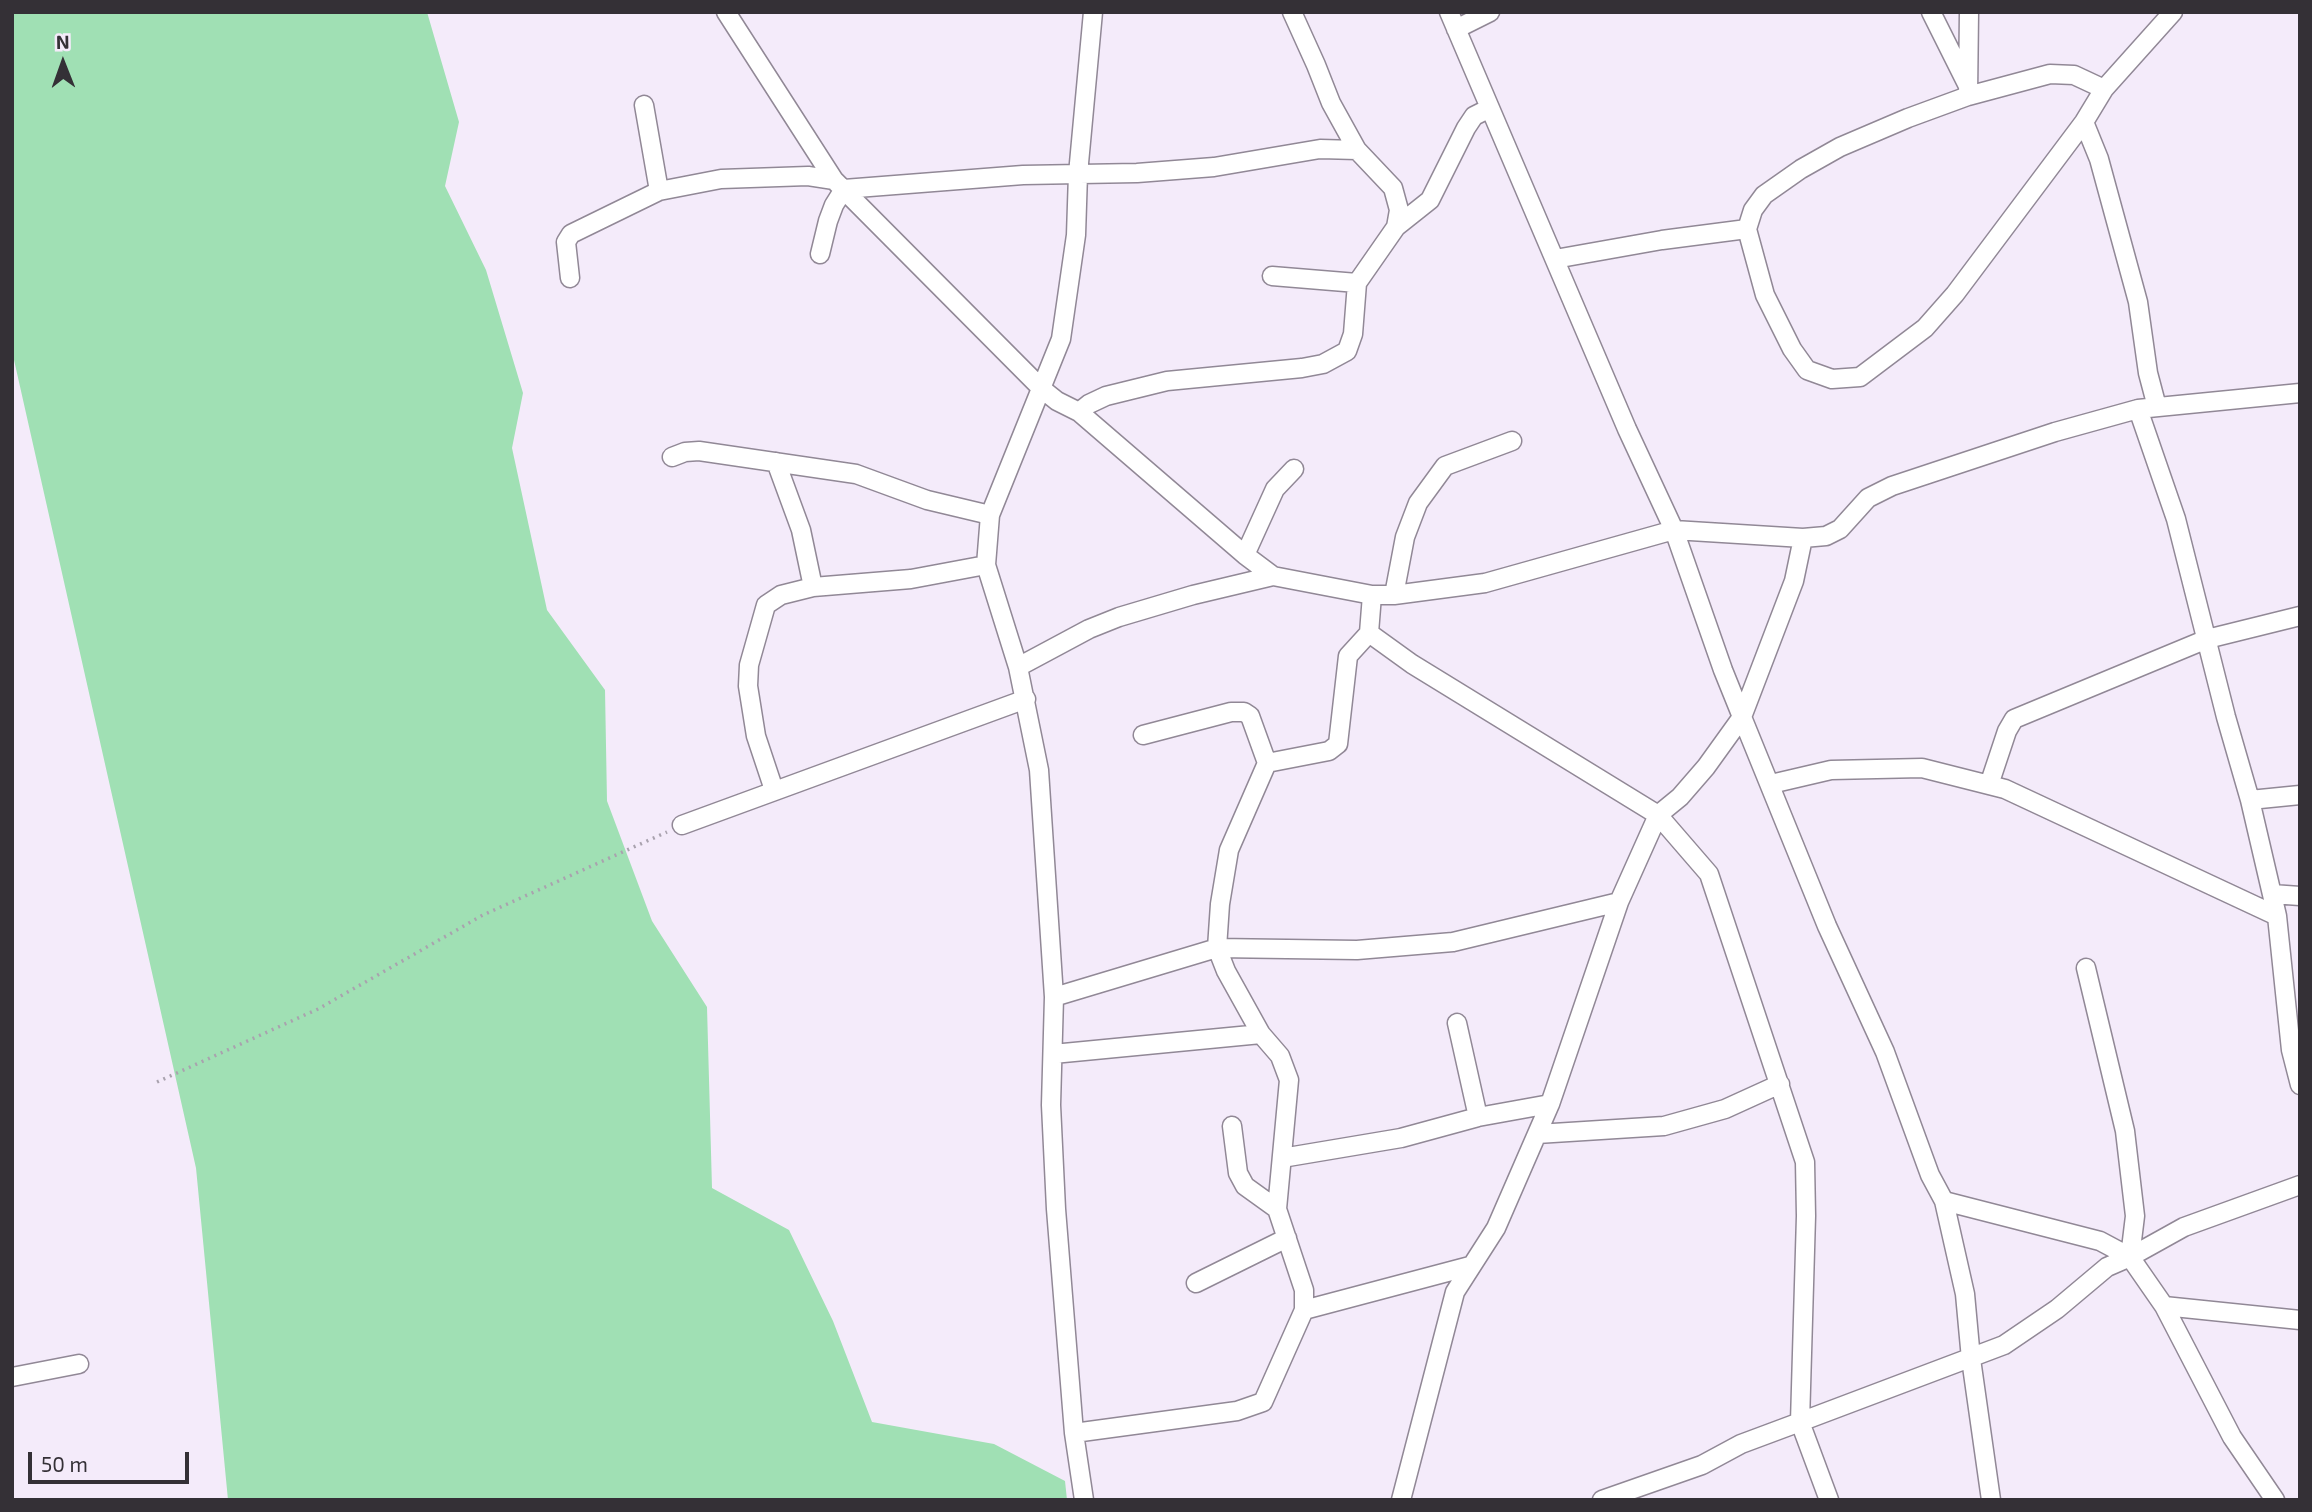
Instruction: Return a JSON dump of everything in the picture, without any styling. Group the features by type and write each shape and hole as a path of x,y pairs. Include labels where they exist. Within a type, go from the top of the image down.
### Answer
{"street":[{"path":"726,12 839,184 1042,389 1057,401 1079,412 1273,576"},
{"path":"1084,1500 1074,1433 1056,1209 1051,1105 1054,997 1039,770 1018,667 986,565 989,516 1060,339 1076,235 1078,174 1093,12"},
{"path":"1292,12 1331,103 1357,150 1392,188 1399,210 1396,228"},
{"path":"1490,12 1452,20 1627,429 1674,530 1723,670 1827,926 1885,1052 1930,1175 1944,1201 1965,1294 1970,1359 1992,1500"},
{"path":"1931,12 1968,91"},
{"path":"1968,91 1969,12"},
{"path":"2104,89 2074,75 2050,74 1968,91 1840,147 1801,169 1764,195 1754,210 1747,229 1765,295 1792,349 1807,370 1832,379 1860,377 1925,328 1955,294 2084,122 2104,89 2173,12"},
{"path":"643,105 659,191"},
{"path":"1079,412 1106,396 1167,381 1323,364 1347,351 1353,334 1357,283 1396,228 1430,200 1474,116 1490,108"},
{"path":"2084,122 2099,159 2138,302 2148,373 2157,407"},
{"path":"570,278 566,242 571,234 659,191 721,179 808,176 839,184 1137,173 1214,167 1320,149 1357,150"},
{"path":"820,254 839,184"},
{"path":"1555,259 1662,240 1747,229"},
{"path":"1272,276 1357,283"},
{"path":"1018,667 1089,629 1119,617 1193,595 1273,576 1372,595 1394,595 1485,583 1674,530 1803,538 1826,536 1840,528 1868,498 1892,486 2055,432 2138,409 2300,393"},
{"path":"2138,409 2176,519 2250,800 2277,916 2291,1049 2300,1085"},
{"path":"1394,595 1405,537 1418,503 1445,466 1512,441"},
{"path":"672,457 699,451 856,474 927,500 989,516"},
{"path":"776,462 801,530 813,587"},
{"path":"1245,555 1275,489 1294,469"},
{"path":"1401,1500 1455,1292 1496,1228 1550,1104 1619,902 1658,815 1679,797 1706,767 1742,717 1794,581 1803,538"},
{"path":"774,790 756,736 748,686 749,665 766,605 780,595 813,587 911,579 986,565"},
{"path":"1267,762 1329,751 1338,744 1348,656 1369,633 1372,595"},
{"path":"1989,785 2007,731 2014,719 2207,639 2300,616"},
{"path":"1369,633 1412,664 1658,815 1709,874 1805,1163 1800,1422 1829,1500"},
{"path":"682,825 1026,699"},
{"path":"1074,1433 1237,1411 1263,1402 1304,1310 1304,1290 1277,1209 1289,1080 1280,1056 1261,1034 1226,971 1217,948 1220,904 1229,850 1267,762 1250,716 1244,712 1231,712 1143,735"},
{"path":"1771,784 1831,770 1922,768 1989,785 2017,795 2277,916"},
{"path":"2250,800 2300,795"},
{"path":"2272,894 2300,896"},
{"path":"1054,997 1217,948 1357,950 1453,942 1619,902"},
{"path":"2086,968 2125,1132 2135,1216 2130,1257"},
{"path":"1457,1023 1478,1117"},
{"path":"1053,1054 1261,1034"},
{"path":"1536,1134 1664,1126 1725,1110 1780,1084"},
{"path":"1282,1158 1401,1138 1478,1117 1550,1104"},
{"path":"1232,1126 1238,1173 1245,1186 1277,1209"},
{"path":"1602,1500 1702,1465 1741,1444 2004,1345 2057,1309 2107,1267 2184,1227 2300,1185"},
{"path":"1944,1201 2100,1241 2130,1257 2164,1307 2232,1437 2275,1500"},
{"path":"1196,1283 1287,1238"},
{"path":"1304,1310 1470,1266"},
{"path":"2164,1307 2300,1320"},
{"path":"12,1377 79,1364"}],"path":[{"path":"157,1082 318,1009 483,915 682,825"}],"green space":[{"path":"12,12 427,12 459,122 445,186 486,270 523,393 512,448 547,610 605,690 607,801 652,921 707,1007 712,1188 789,1230 833,1321 872,1422 994,1444 1065,1481 1067,1500 228,1500 196,1168 12,351"}]}
